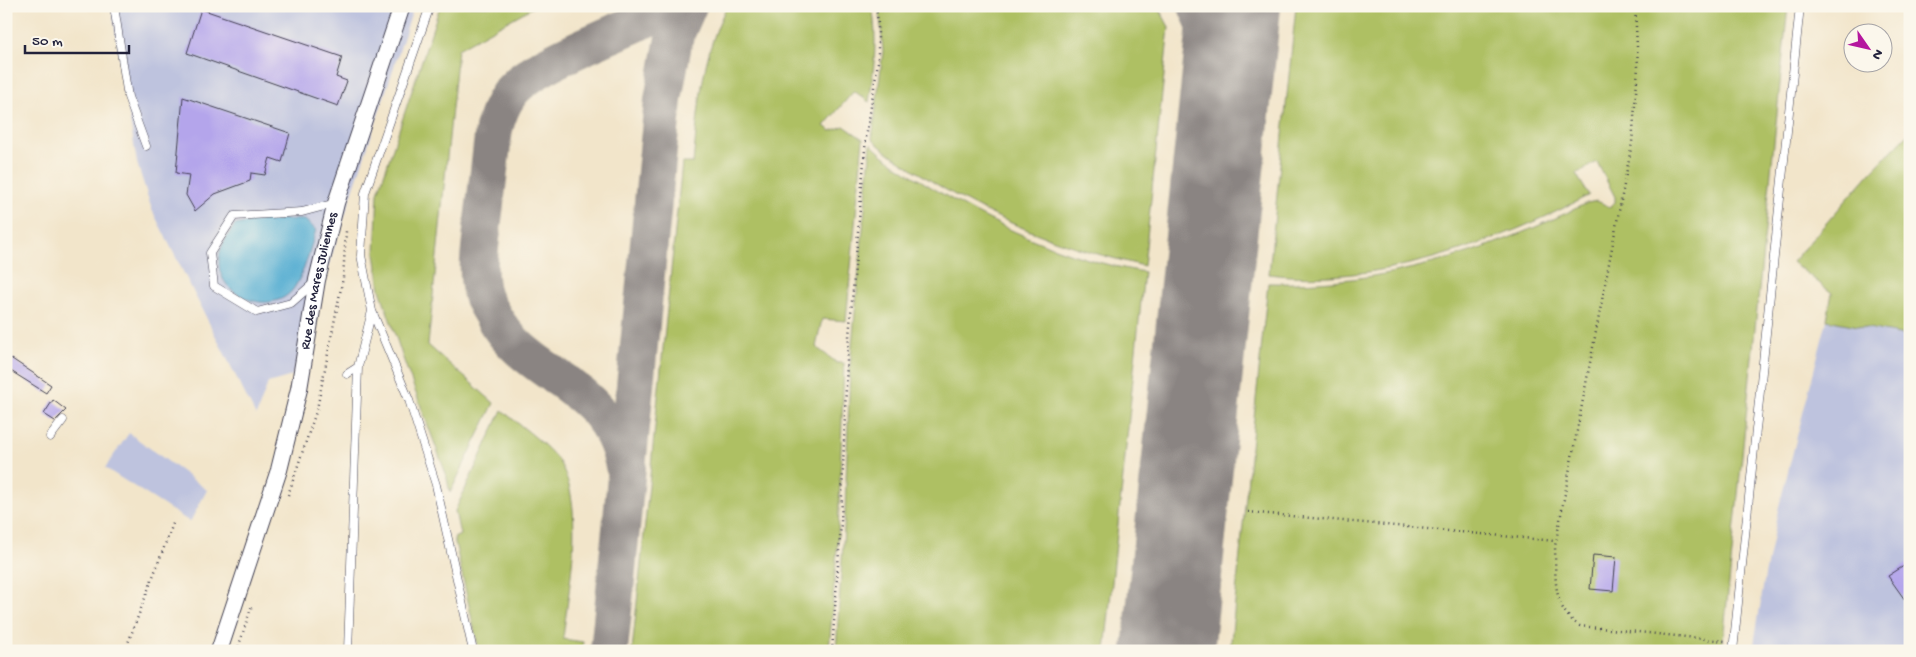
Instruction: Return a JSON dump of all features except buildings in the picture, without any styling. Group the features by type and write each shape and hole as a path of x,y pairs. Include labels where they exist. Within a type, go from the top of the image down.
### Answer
{"street":[{"name":"Rue des Mares Juliennes","path":"219,651 279,470 299,389 317,280 336,203 402,6"}],"lane":[{"path":"114,6 128,97 146,146"},
{"path":"430,6 365,193 361,255 372,311 409,400 436,485 473,651"},
{"path":"1733,651 1800,6"},
{"path":"317,280 291,303 257,312 214,286 210,253 234,216 302,212 336,203"},
{"path":"348,651 358,368 372,311"},
{"path":"347,374 358,368"},
{"path":"50,437 63,420"}],"path":[{"path":"832,651 842,523 847,360 866,138 878,62 876,6"},
{"path":"1635,6 1638,67 1632,143 1556,541 1556,594 1562,611 1580,626 1734,642"},
{"path":"1248,512 1556,541"},
{"path":"125,651 174,521"}],"shaded area":[{"path":"111,6 414,6 292,376 268,383 256,416 152,210 137,163"},
{"path":"1827,320 1910,336 1910,651 1753,651 1778,510"},
{"path":"129,433 207,490 190,522 105,468"}],"green space":[{"path":"440,6 535,6 458,49 428,345 494,403 450,493 446,474 380,290 375,253 378,193"},
{"path":"727,6 872,6 874,18 874,66 869,102 854,91 824,126 831,131 844,126 863,139 846,321 822,319 816,347 837,363 844,363 838,536 829,651 632,651 682,163 693,163 706,63 718,25"},
{"path":"879,6 1158,6 1169,27 1144,266 1084,250 999,218 945,189 883,149 872,139 883,51"},
{"path":"1296,6 1788,6 1722,651 1230,651 1268,283 1311,283 1352,279 1432,263 1472,252 1549,221 1587,203 1597,201 1610,207 1615,202 1615,197 1597,162 1576,174 1589,195 1516,230 1476,245 1392,268 1350,274 1308,277 1269,274"},
{"path":"1910,132 1910,336 1827,320 1832,293 1792,262 1872,171"},
{"path":"871,144 909,174 1002,226 1057,249 1115,266 1144,272 1105,651 836,651 845,513 850,366"},
{"path":"502,410 554,455 565,473 571,494 574,518 574,544 563,639 583,642 582,651 479,651 454,538 460,535 455,511"}],"water":[{"path":"266,219 305,220 316,230 304,267 294,288 285,297 273,301 260,302 236,293 226,284 220,273 219,255 222,246 235,225"}],"taxiway":[{"path":"624,466 615,438 601,416 584,398 526,354 508,337 493,316 484,300 480,286 480,248 494,129 500,111 509,94 521,81 539,69 671,6"},
{"path":"609,651 663,100 674,38 688,6"},
{"path":"1197,6 1205,23 1218,76 1220,150"}],"runway":[{"path":"1168,651 1235,6"}]}
